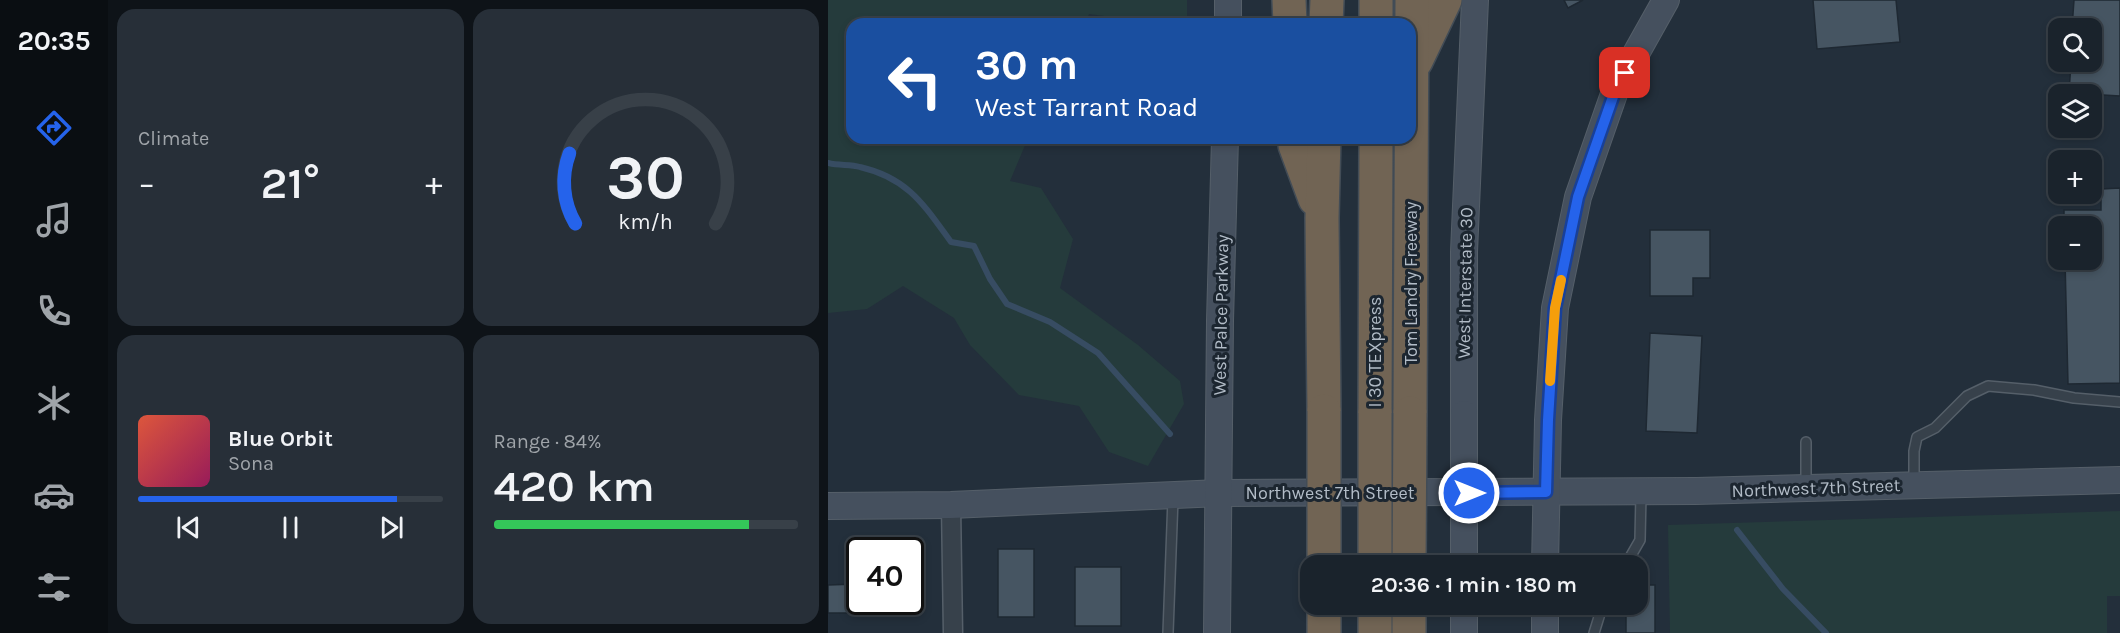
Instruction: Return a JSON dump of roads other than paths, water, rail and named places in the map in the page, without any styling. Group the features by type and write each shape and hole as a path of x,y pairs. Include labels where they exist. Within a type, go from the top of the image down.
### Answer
{"highway":[{"path":"1289,0 1290,18"},
{"path":"1326,18 1327,0"},
{"path":"1376,0 1376,18"},
{"name":"Tom Landry Freeway","path":"1412,0 1412,18"},
{"path":"1416,61 1445,0"},
{"path":"1296,144 1322,218"},
{"path":"1324,144 1322,218 1324,555"},
{"name":"I 30 TEXpress","path":"1375,555 1376,144"},
{"name":"Tom Landry Freeway","path":"1409,555 1412,144"},
{"path":"1324,615 1324,633"},
{"path":"1375,615 1375,633"},
{"path":"1409,615 1409,633"}],"street":[{"path":"1227,18 1228,0"},
{"name":"West Interstate 30","path":"1464,555 1464,252 1475,0"},
{"path":"1545,555 1548,420 1555,308 1578,197 1615,91 1666,0"},
{"name":"West Palce Parkway","path":"1220,493 1220,321 1225,144"},
{"name":"Northwest 7th Street","path":"828,506 951,505 1220,493 1641,492 2120,480"},
{"path":"1217,633 1220,493"},
{"path":"951,505 953,633"},
{"path":"1464,615 1464,633"},
{"path":"1545,615 1545,633"}],"lane":[{"path":"1914,486 1914,451 1917,437 1935,428 1967,396 1988,386 2120,402"},
{"path":"1806,442 1806,489"},
{"path":"1631,555 1640,540 1641,492"},
{"path":"1168,633 1173,495"},
{"path":"1594,633 1600,615"}],"waterway":[{"path":"828,163 856,166 877,172 903,186 923,205 951,242 974,246 990,279 1007,304 1050,322 1098,353 1170,434"},
{"path":"1737,530 1783,589 1826,633"}]}
